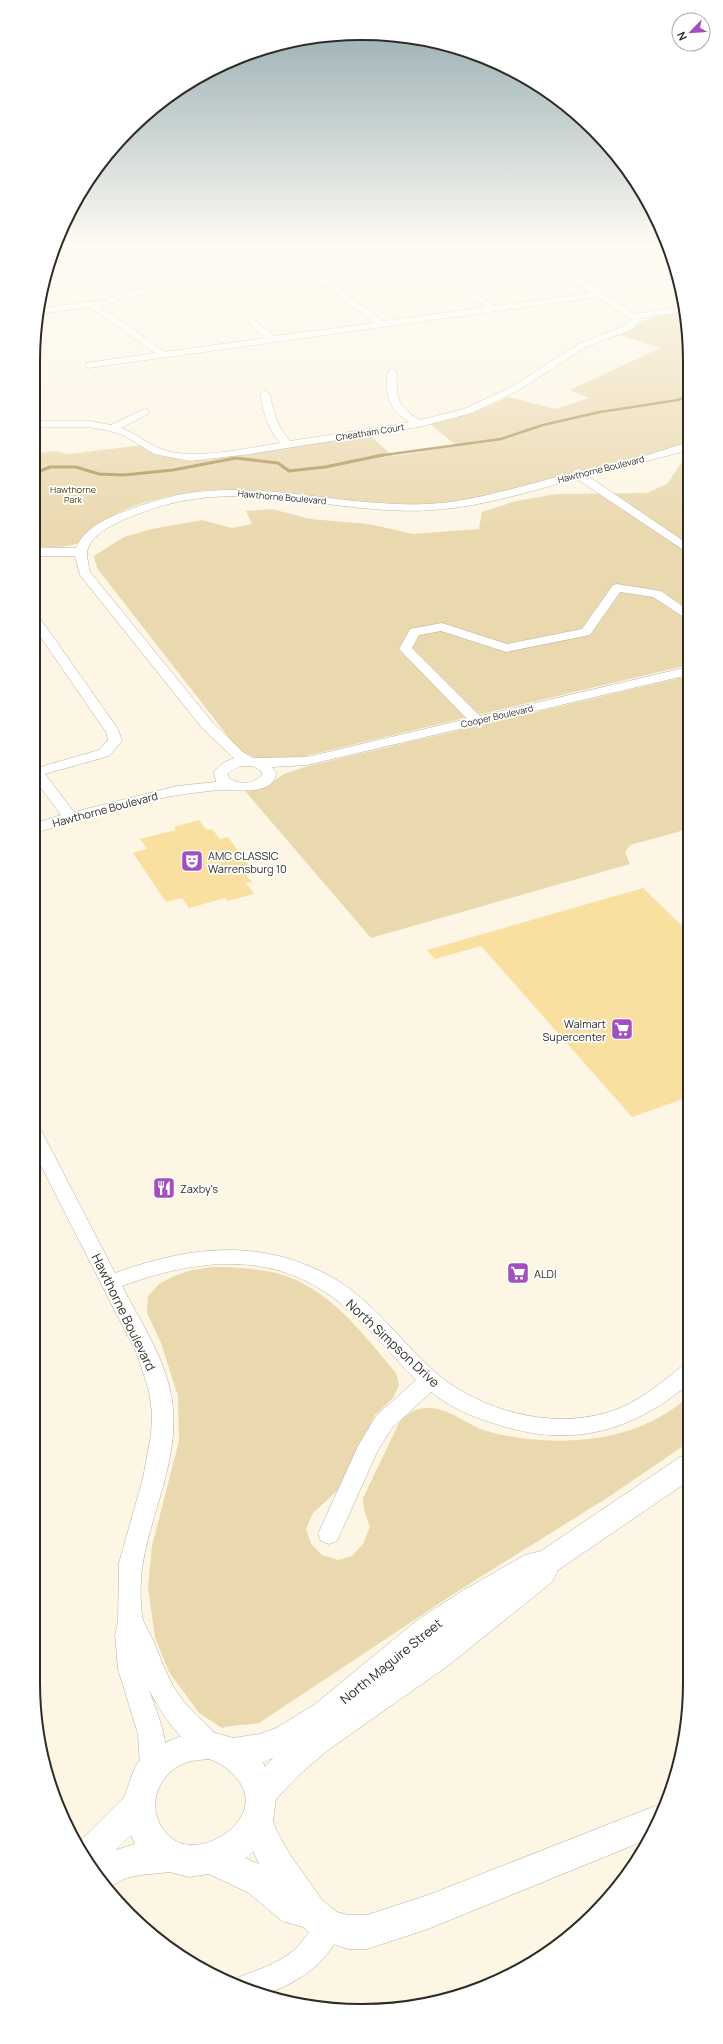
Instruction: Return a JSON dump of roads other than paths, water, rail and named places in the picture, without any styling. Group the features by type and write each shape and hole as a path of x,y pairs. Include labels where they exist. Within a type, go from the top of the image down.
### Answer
{"main road":[{"name":"North Maguire Street","path":"221,1749 270,1746 295,1734 326,1713 411,1641 440,1620 535,1564 547,1562 683,1470"},
{"name":"North Maguire Street","path":"258,1807 289,1764 317,1740 438,1656 542,1572 547,1562"},
{"path":"258,1807 239,1842 212,1859 196,1862 182,1861 169,1857 159,1850 143,1829 138,1805 140,1791 153,1768 168,1756 182,1749 221,1749 250,1769 256,1780 258,1807 264,1841 289,1882 319,1920"},
{"path":"90,1854 138,1805"},
{"path":"212,1859 261,1882 294,1909 348,1932 367,1932 386,1927 487,1889 651,1823"},
{"path":"103,1873 113,1867 135,1858 169,1857"}],"street":[{"path":"149,344 164,355"},
{"path":"89,365 241,344"},
{"name":"Cheatham Court","path":"40,424 89,424 112,428 129,434 158,452 182,457 202,457 288,445 419,424 468,411 504,394 585,344"},
{"path":"392,372 393,402 397,409 419,424"},
{"path":"265,394 267,411 274,429 288,445"},
{"path":"112,428 144,412"},
{"name":"Hawthorne Boulevard","path":"81,552 86,540 107,523 140,507 186,496 240,492 381,507 432,507 480,501 683,447"},
{"path":"579,475 683,547"},
{"path":"40,552 81,552 84,572 208,726 220,733 237,755 266,768 268,776"},
{"path":"476,721 405,649 414,632 442,627 506,648 586,632 617,588 657,594 683,612"},
{"path":"40,627 114,732 114,741 104,753 40,768"},
{"name":"Cooper Boulevard","path":"231,785 254,786 261,784 268,776 307,761 683,672"},
{"path":"208,726 209,737 222,755 222,780 231,785"},
{"name":"Cooper Boulevard","path":"223,770 237,762 279,763 307,761"},
{"name":"Hawthorne Boulevard","path":"40,827 70,817 176,790 223,770"},
{"path":"40,776 70,817"},
{"name":"Hawthorne Boulevard","path":"176,790 231,785"},
{"name":"Hawthorne Boulevard","path":"40,1145 147,1354 160,1391 163,1427 159,1459 131,1562 128,1595 130,1621 127,1635 129,1655 136,1690 153,1745 153,1768"},
{"name":"North Simpson Drive","path":"111,1282 142,1270 203,1256 227,1255 259,1259 287,1266 314,1276 339,1292 372,1321 430,1380 450,1394 486,1412 518,1422 551,1427 586,1427 613,1420 657,1398 683,1377"},
{"path":"329,1534 369,1446 384,1422 430,1380"},
{"name":"Hawthorne Boulevard","path":"130,1621 139,1631 144,1651 162,1691 188,1726 221,1749"},
{"path":"253,1985 288,1970 302,1962 315,1948 319,1920"}],"waterway":[{"path":"380,456 501,439 543,425 600,412 678,400 683,398"},
{"path":"40,471 50,467 76,467 99,474 124,475 173,470 236,458 278,463 289,471 325,467 380,456"}],"place":[{"name":"AMC CLASSIC Warrensburg 10","path":"192,861"},
{"name":"Walmart Supercenter","path":"622,1029"},
{"name":"Zaxby's","path":"164,1188"},
{"name":"ALDI","path":"518,1273"}],"park label":[{"name":"Hawthorne Park","path":"73,494"}]}
